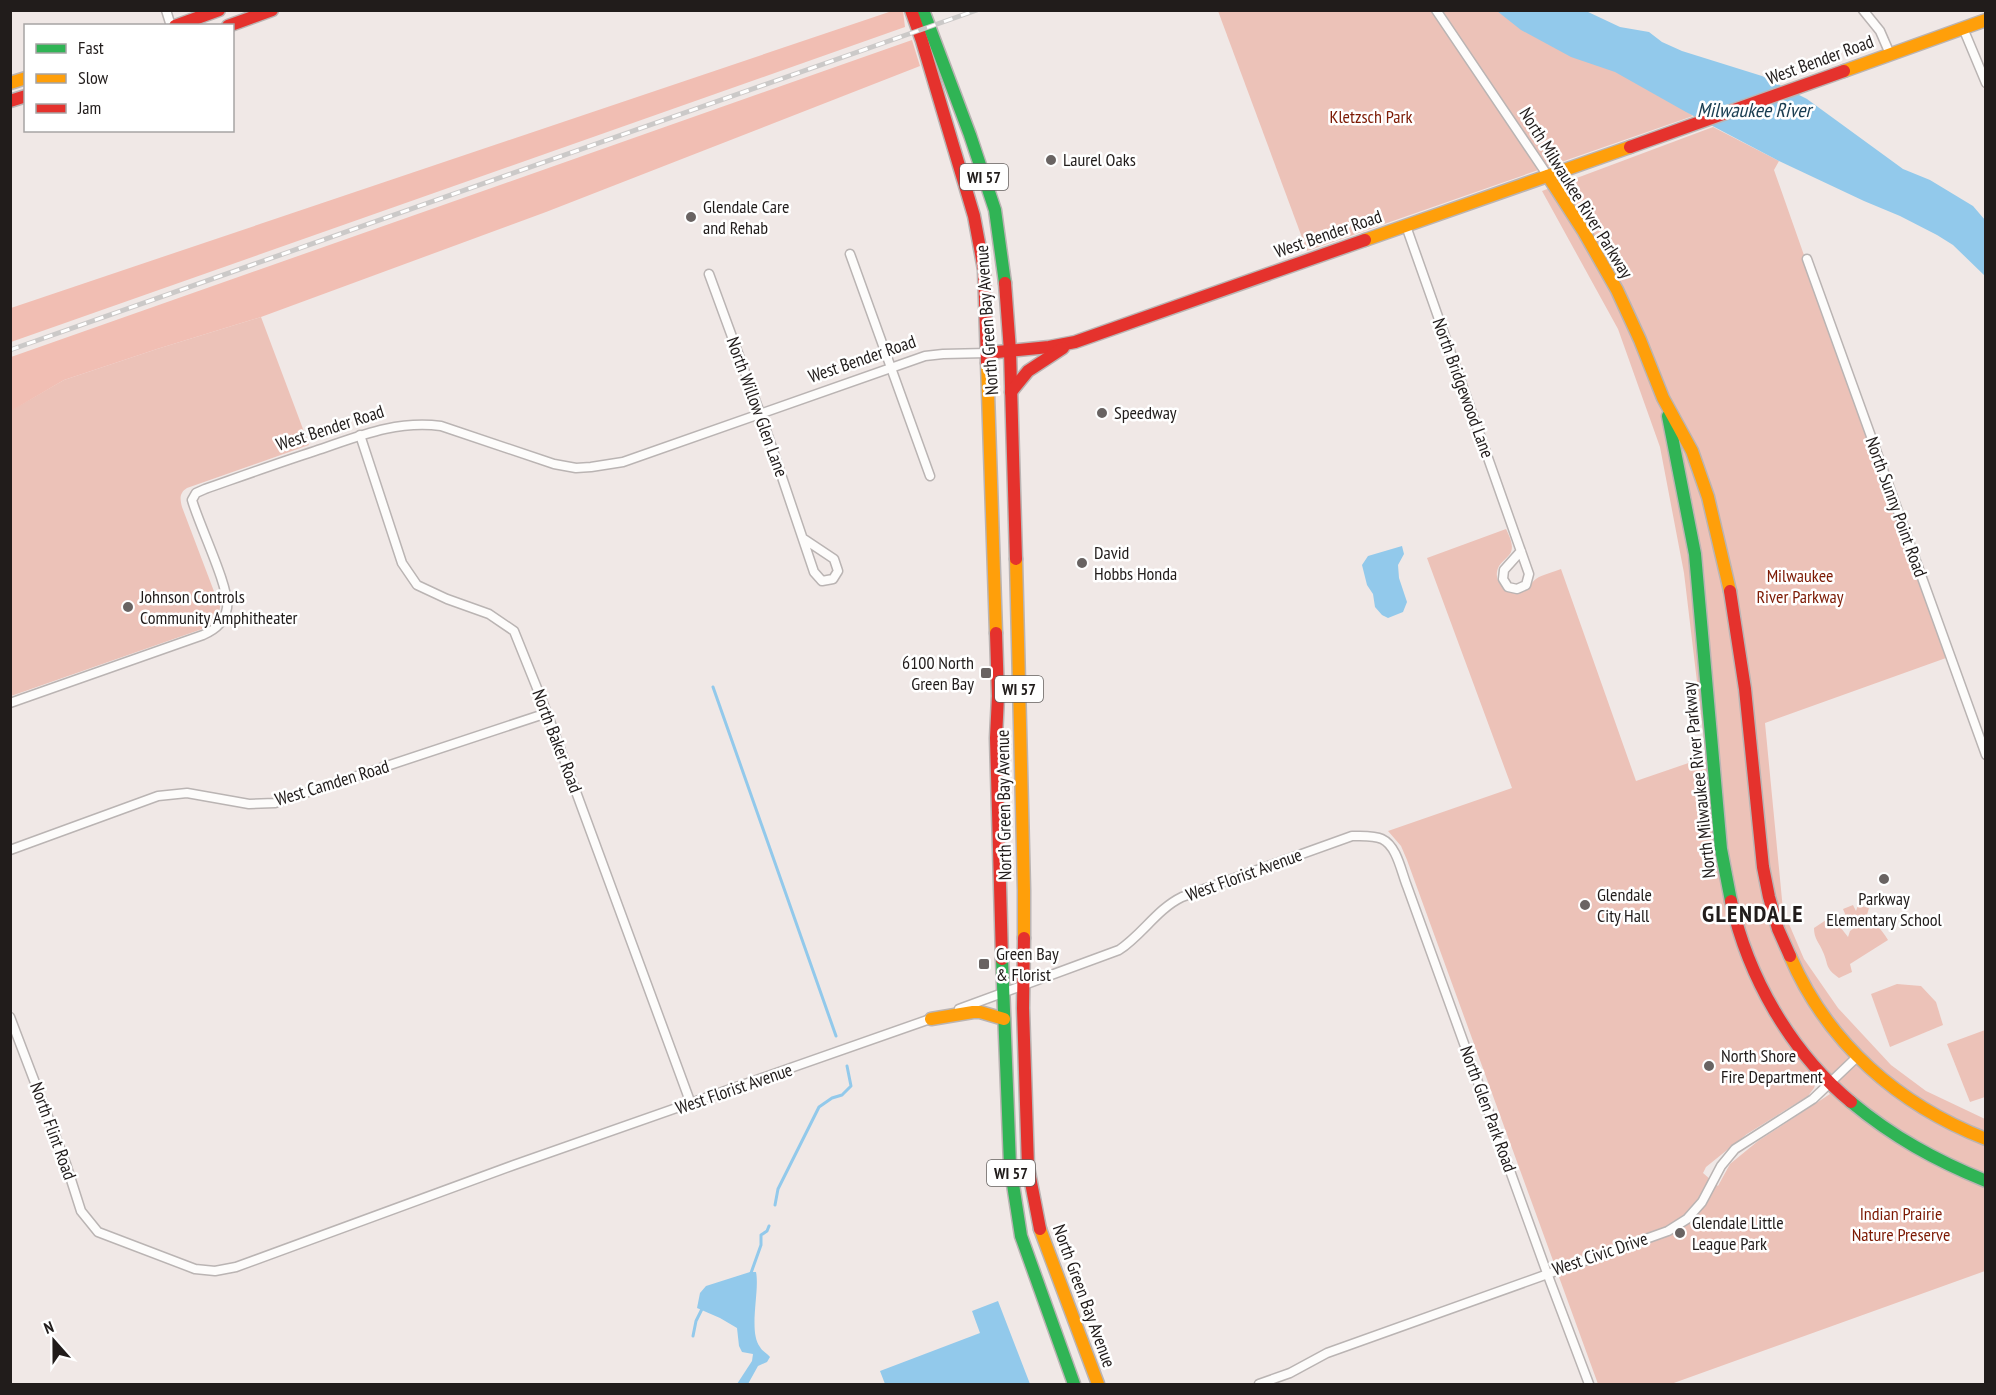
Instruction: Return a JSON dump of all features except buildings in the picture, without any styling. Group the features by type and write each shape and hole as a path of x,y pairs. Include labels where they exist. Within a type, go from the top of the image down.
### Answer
{"street":[{"path":"166,10 172,24"},
{"path":"179,24 219,10"},
{"path":"234,24 272,10"},
{"name":"North Green Bay Avenue","path":"910,10 922,41 974,216 984,270 998,696 996,738 1003,994 1010,1165 1021,1236 1074,1384"},
{"name":"North Green Bay Avenue","path":"923,10 970,135 995,210 1003,261 1010,351 1024,890 1023,986 1028,1167 1041,1234 1098,1384"},
{"name":"North Milwaukee River Parkway","path":"1436,10 1548,176 1596,252 1636,330 1666,406 1692,451 1708,501 1730,591 1741,651 1762,858 1769,898 1779,929 1801,980 1832,1026 1857,1057 1898,1092 1922,1108 1955,1127 1986,1139"},
{"path":"1863,10 1880,31 1890,54"},
{"name":"West Bender Road","path":"10,703 210,632 222,621 227,608 227,600 194,506 193,497 196,493 360,435 404,424 422,423 441,426 554,464 591,468 623,462 925,356 1010,351 1075,342 1986,20"},
{"path":"1963,28 1986,83"},
{"name":"North Bridgewood Lane","path":"1406,226 1521,551"},
{"path":"850,254 930,476"},
{"name":"North Sunny Point Road","path":"1807,259 1986,755"},
{"name":"North Willow Glen Lane","path":"709,274 816,577 822,581 832,579 838,571 834,559 804,539"},
{"path":"1011,392 1019,378 1033,365 1075,342"},
{"name":"North Milwaukee River Parkway","path":"1666,406 1695,554 1721,849 1730,895 1749,958 1768,1000 1782,1023 1830,1084 1870,1120 1902,1142 1936,1161 1986,1181"},
{"name":"North Baker Road","path":"360,435 402,563 417,585 489,614 514,631 547,713 691,1104"},
{"name":"West Camden Road","path":"10,850 159,796 187,793 249,804 274,802 547,713"},
{"name":"West Florist Avenue","path":"81,1211 98,1232 195,1269 215,1271 227,1269 514,1165 1003,994 1119,950 1136,938 1167,906 1182,897 1352,836 1380,838"},
{"name":"North Glen Park Road","path":"1380,838 1394,851 1404,877 1589,1384"},
{"path":"1000,870 1023,869"},
{"path":"1000,890 1024,890"},
{"path":"931,1019 973,1012 1004,1019"},
{"name":"North Flint Road","path":"10,1017 66,1164 81,1211"},
{"name":"West Civic Drive","path":"1276,1384 1290,1373 1322,1355 1668,1231 1687,1219 1702,1202 1721,1166 1735,1149 1813,1099 1857,1057"},
{"name":"West Civic Drive","path":"1259,1384 1290,1373"}],"green space":[{"name":"Kletzsch Park","path":"1218,11 1545,11 1693,116 1307,251"},
{"path":"1713,127 1779,161 1774,170 1946,658 1765,723 1783,910 1804,959 1838,1008 1891,1065 1926,1091 1985,1119 1985,1271 1671,1384 1598,1384 1407,860 1401,846 1388,831 1512,788 1427,558 1506,529 1512,549 1509,556 1499,566 1498,582 1510,591 1521,591 1539,577 1561,569 1636,781 1706,757 1684,573 1660,447 1618,329 1542,191","holes":["1817,1079 1830,1094 1758,1141 1730,1164 1718,1186 1703,1173 1706,1167 1747,1134 1808,1096"]},
{"path":"261,317 309,445 187,488 181,494 182,507 215,594 220,593 220,609 216,617 205,628 11,696 10,411 64,380"},
{"path":"1853,905 1856,911 1858,905 1869,908 1865,922 1878,927 1888,940 1850,964 1852,972 1839,978 1829,968 1814,928 1829,918 1840,920 1841,928 1848,937 1850,931 1863,922 1856,920 1849,923 1843,909"},
{"path":"1897,984 1921,986 1936,1002 1943,1025 1890,1047 1871,994"},
{"path":"1985,1030 1985,1097 1970,1102 1947,1044"}],"shaded area":[{"path":"892,11 903,11 905,27 11,342 11,308"},
{"path":"912,40 920,66 546,212 261,317 64,380 11,411 11,357"}],"water":[{"name":"Milwaukee River","path":"1497,11 1586,11 1620,27 1649,32 1662,42 1682,51 1762,76 1807,99 1903,169 1930,180 1973,206 1985,220 1985,276 1953,245 1937,235 1779,161 1615,72 1571,57 1521,30"},
{"path":"1402,546 1404,554 1398,565 1399,578 1407,602 1403,612 1388,618 1375,607 1373,594 1367,585 1362,565 1368,556"},
{"path":"756,1272 757,1280 755,1331 757,1340 770,1357 767,1362 758,1366 748,1384 737,1384 752,1361 753,1354 742,1352 737,1328 697,1308 700,1293 706,1286"},
{"path":"998,1301 1030,1384 885,1384 880,1371 980,1333 972,1311"}],"waterway":[{"path":"713,687 836,1036"},
{"path":"775,1205 778,1189 819,1107 832,1098 842,1095 851,1086 847,1066"},
{"path":"751,1273 761,1245 761,1235 767,1231 769,1226"},
{"path":"693,1336 696,1321 702,1309"}],"railway":[{"path":"10,350 977,10"}],"traffic: fast":[{"path":"923,10 970,135 995,210 1005,283"},
{"path":"1668,416 1695,554 1721,849 1731,901"},
{"path":"1002,959 1010,1165 1021,1236 1074,1384"},
{"path":"1851,1102 1915,1147 1986,1181"}],"traffic: slow":[{"path":"1844,71 1986,20"},
{"path":"10,83 24,79"},
{"path":"1365,240 1630,147"},
{"path":"1548,176 1584,232 1617,290 1663,398 1692,451 1708,497 1730,591"},
{"path":"987,363 996,633"},
{"path":"1016,559 1024,938"},
{"path":"1790,956 1824,1017 1870,1068 1924,1108 1986,1139"},
{"path":"931,1019 973,1012 1004,1019"},
{"path":"1040,1229 1098,1384"}],"traffic: jam":[{"path":"180,24 219,10"},
{"path":"234,24 272,10"},
{"path":"911,10 974,216 984,270 987,363"},
{"path":"1630,147 1844,71"},
{"path":"10,101 24,97"},
{"path":"987,353 1075,342 1365,240"},
{"path":"1005,283 1010,351 1016,559"},
{"path":"1011,392 1028,371 1063,348"},
{"path":"1730,591 1745,689 1763,867 1778,929 1790,956"},
{"path":"996,633 998,696 996,738 1002,959"},
{"path":"1731,901 1748,957 1774,1011 1809,1060 1851,1102"},
{"path":"1024,938 1023,1008 1028,1167 1040,1229"}],"place":[{"name":"Laurel Oaks","path":"1051,160"},
{"name":"Glendale Care and Rehab","path":"691,217"},
{"name":"Speedway","path":"1102,413"},
{"name":"David Hobbs Honda","path":"1082,563"},
{"name":"Johnson Controls Community Amphitheater","path":"128,607"},
{"name":"6100 North Green Bay","path":"986,673"},
{"name":"Parkway Elementary School","path":"1884,879"},
{"name":"Glendale City Hall","path":"1585,905"},
{"name":"Green Bay & Florist","path":"984,964"},
{"name":"North Shore Fire Department","path":"1709,1066"},
{"name":"Glendale Little League Park","path":"1680,1233"}],"district":[{"name":"GLENDALE","path":"1753,914"}],"park label":[{"name":"Milwaukee River Parkway","path":"1800,586"},
{"name":"Indian Prairie Nature Preserve","path":"1901,1224"}]}
